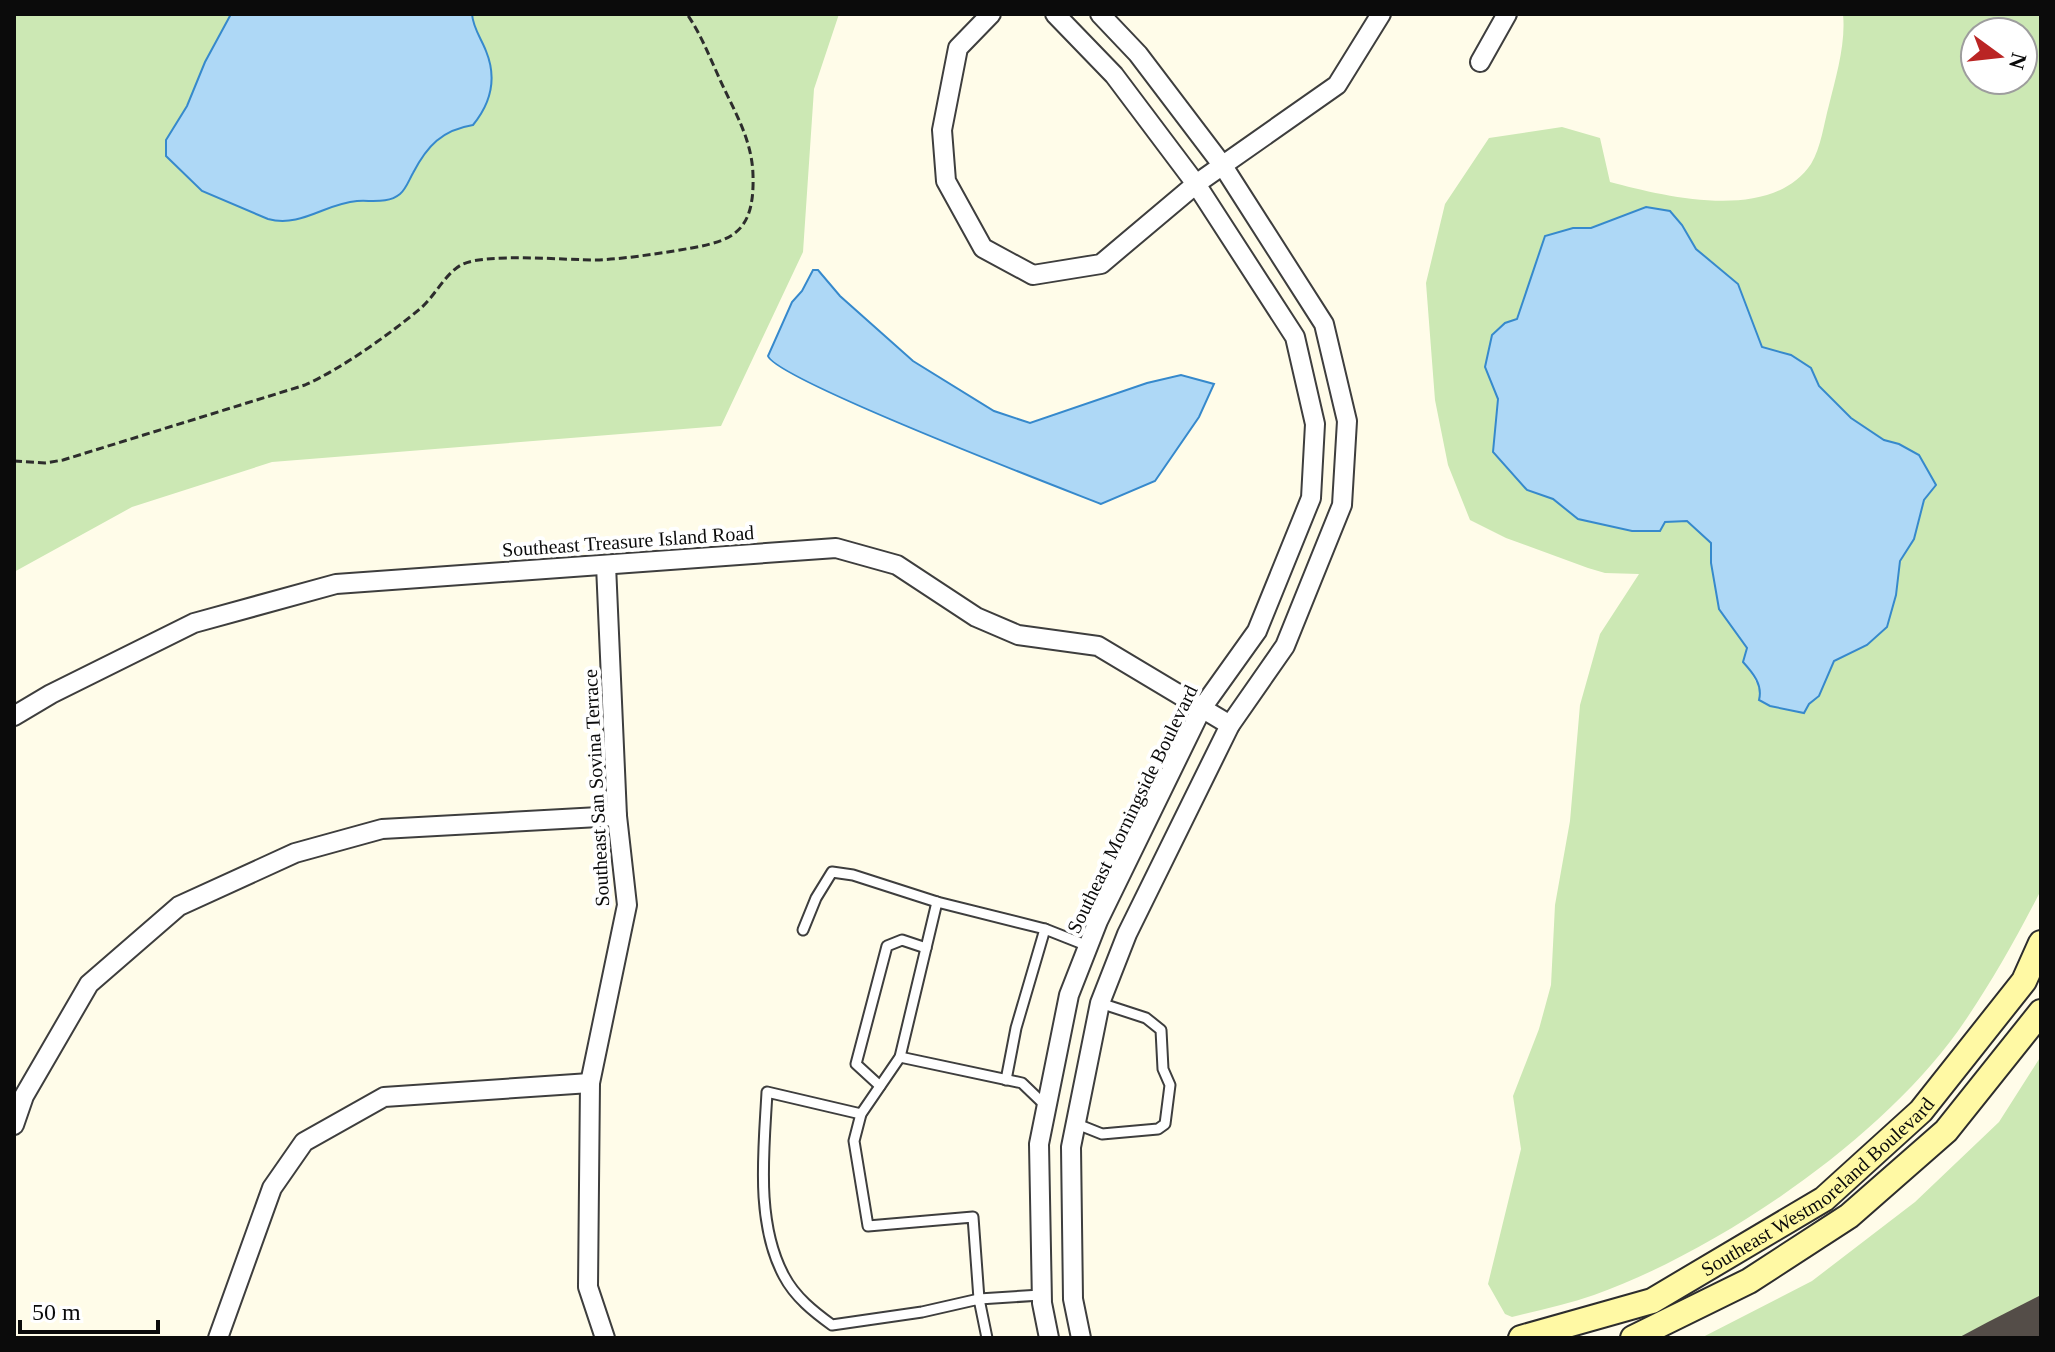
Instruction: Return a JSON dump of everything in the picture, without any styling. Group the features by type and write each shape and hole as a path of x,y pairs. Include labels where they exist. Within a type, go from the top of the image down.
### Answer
{"street":[{"path":"991,14 958,48 942,130 946,181 983,248 1033,275 1101,264 1196,184 1337,85 1381,14"},
{"name":"Southeast Morningside Boulevard","path":"1049,1338 1042,1295 1039,1144 1069,995 1088,946 1202,708 1257,631 1311,498 1315,424 1295,337 1196,184 1114,75 1055,14"},
{"path":"1081,1338 1073,1291 1071,1147 1100,1003 1127,934 1230,725 1285,646 1342,505 1347,421 1324,324 1223,166 1138,54 1100,14"},
{"path":"1480,62 1507,14"},
{"path":"1311,498 1342,505"},
{"name":"Southeast Treasure Island Road","path":"14,716 51,694 194,623 336,584 836,548 897,565 976,617 1018,635 1098,646 1230,725"},
{"name":"Southeast San Sovina Terrace","path":"605,1338 588,1287 590,1083 627,905 617,816 606,565"},
{"path":"14,1125 24,1096 89,984 179,906 295,853 382,829 617,816"},
{"name":"Southeast Westmoreland Boulevard","path":"1521,1338 1652,1301 1824,1199 1921,1111 2024,981 2041,943"},
{"path":"1088,946 1117,959"},
{"name":"Southeast Westmoreland Boulevard","path":"1633,1338 1749,1281 1849,1216 1946,1131 2041,1012"},
{"path":"218,1338 272,1188 304,1142 384,1097 590,1083"},
{"path":"1047,1107 1077,1124"},
{"path":"1042,1295 1073,1291"},
{"path":"1622,1310 1633,1338"}],"lane":[{"path":"803,930 816,898 832,872 853,875 937,902 1045,929 1088,946"},
{"path":"937,902 900,1057 861,1114 854,1141 868,1226 973,1217 979,1299 987,1338"},
{"path":"1006,1080 1016,1028 1045,929"},
{"path":"880,1086 856,1064 887,946 902,940 926,948"},
{"path":"1077,1124 1102,1134 1158,1129 1165,1124 1170,1085 1163,1069 1161,1030 1146,1018 1100,1003"},
{"path":"900,1057 1022,1083 1047,1107"},
{"path":"861,1114 767,1092 762,1180 772,1239 784,1277 808,1308 832,1325 922,1312 979,1299 1042,1295"}],"path":[{"path":"14,461 37,463 63,460 305,385 332,372 408,318 436,294 457,268 465,264 501,259 621,258 711,245 729,239 744,223 751,203 751,154 740,119 701,36 687,14"}],"green space":[{"path":"14,14 839,14 814,89 803,252 721,426 272,462 132,507 14,572"},
{"path":"1843,14 2041,14 2041,890 2002,962 1958,1031 1925,1072 1842,1151 1794,1187 1693,1250 1594,1295 1512,1317 1505,1314 1488,1284 1521,1149 1513,1096 1539,1029 1551,985 1555,905 1570,821 1580,705 1600,634 1639,574 1605,573 1588,568 1506,538 1470,520 1448,465 1435,400 1426,283 1445,204 1489,138 1562,127 1600,138 1610,182 1660,194 1717,201 1745,200 1771,194 1793,182 1814,158 1842,48","holes":["1646,207 1682,225 1696,249 1738,284 1762,347 1791,355 1810,368 1819,386 1851,418 1884,440 1919,455 1936,485 1924,500 1914,539 1900,561 1896,595 1887,627 1834,661 1819,696 1804,713 1770,706 1766,700 1743,662 1747,648 1722,598 1711,543 1686,520 1578,519 1553,499 1527,490 1493,452 1498,399 1485,367 1492,335 1505,323 1517,319 1545,236 1573,228 1591,228"]},
{"path":"2041,1056 2041,1300 1984,1338 1701,1338 1812,1281 1915,1202 1999,1122"}],"water":[{"path":"231,14 472,14 491,71 488,99 473,125 444,135 430,147 404,190 395,197 346,203 291,220 268,219 202,191 166,156 166,140 187,106 205,62"},
{"path":"1646,207 1670,211 1696,249 1738,284 1762,347 1791,355 1811,368 1819,386 1851,418 1884,440 1919,455 1936,485 1924,500 1914,539 1900,561 1896,595 1887,627 1867,645 1834,661 1819,696 1804,713 1770,706 1759,700 1758,684 1743,662 1747,648 1719,609 1711,563 1711,543 1687,521 1665,522 1660,531 1632,531 1578,519 1553,499 1527,490 1493,452 1498,399 1485,367 1492,335 1505,323 1517,319 1545,236 1573,228 1591,228"},
{"path":"813,270 818,270 840,296 913,361 994,411 1030,423 1147,383 1181,375 1214,384 1199,417 1155,481 1101,504 866,409 783,369 768,356 792,302"}],"building":[{"path":"2041,1295 2041,1338 1958,1338 1988,1322"}]}
